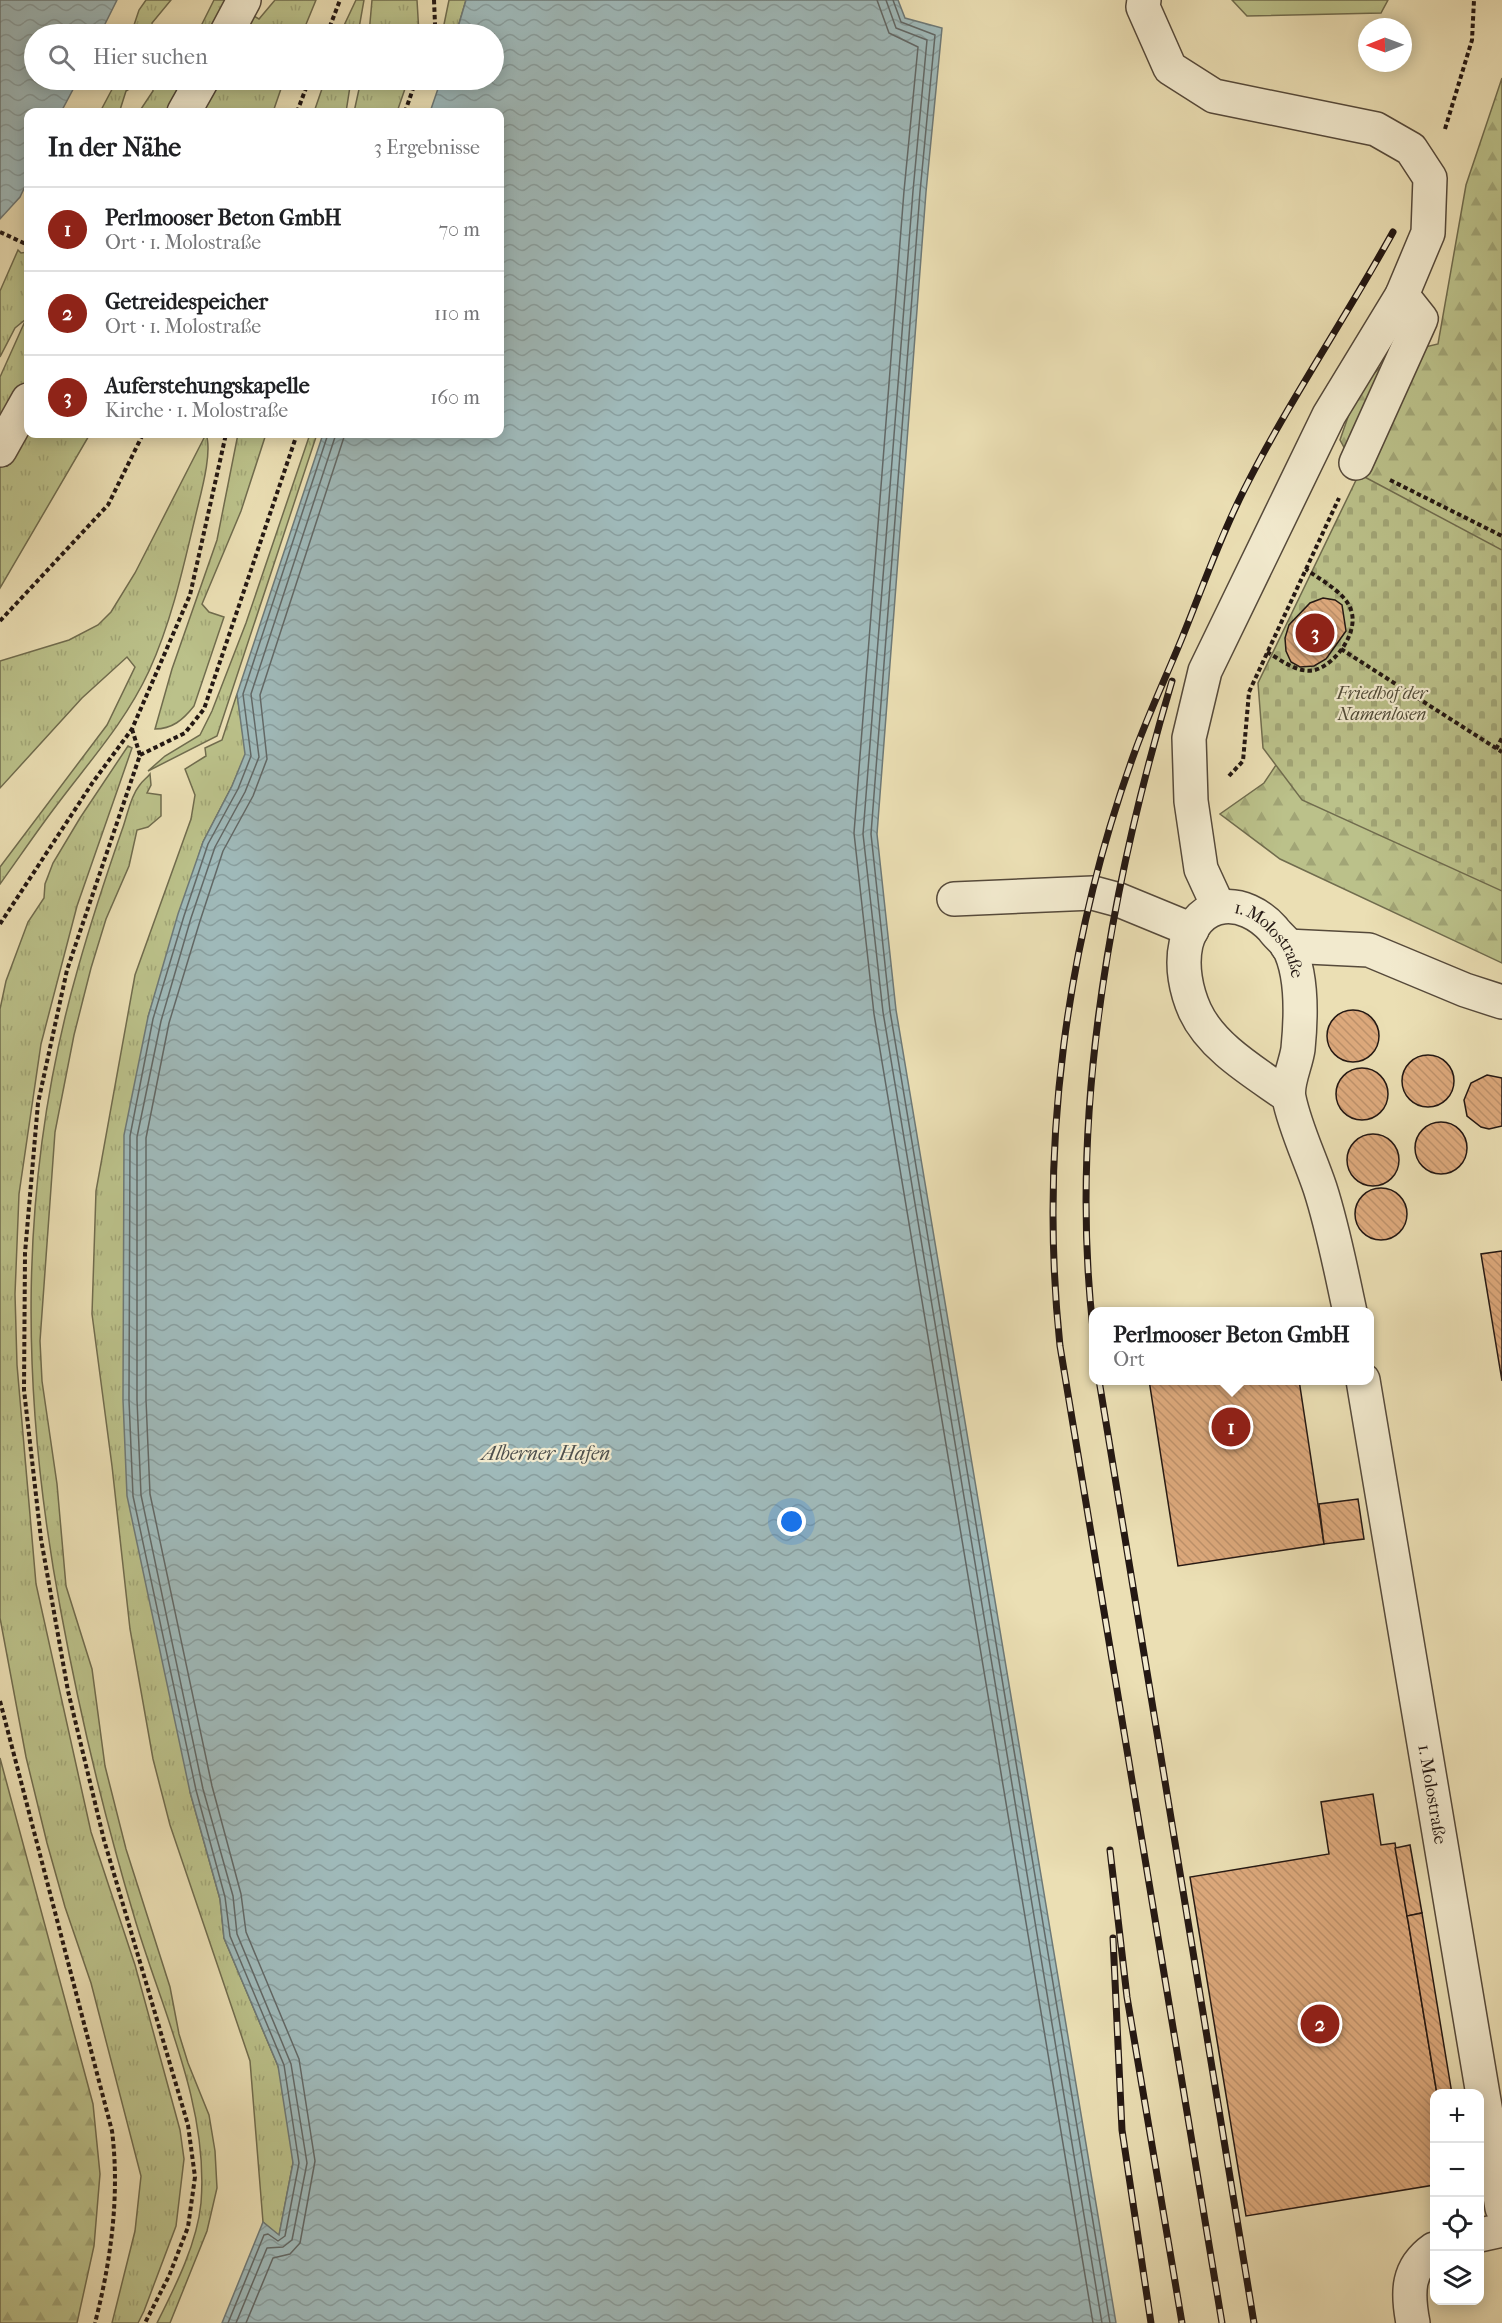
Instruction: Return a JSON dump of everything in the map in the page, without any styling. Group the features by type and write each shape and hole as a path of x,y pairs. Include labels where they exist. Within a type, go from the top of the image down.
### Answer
{"street":[{"path":"231,24 244,0"},
{"path":"1144,0 1143,7 1170,68 1214,96 1376,129 1411,149 1430,178 1428,233 1401,295 1329,415 1205,671 1189,738 1191,801 1201,869 1218,906"},
{"path":"186,108 196,90"},
{"path":"1356,463 1421,319 1401,295"},
{"path":"0,450 24,407"},
{"path":"954,899 1093,893 1119,900 1192,930 1186,945 1184,975 1195,1011 1212,1035 1241,1062 1288,1096 1321,1191 1349,1307"},
{"name":"1. Molostraße","path":"1192,930 1204,916 1218,906 1243,908 1262,917 1287,946 1296,974 1299,1011 1298,1049 1288,1096"},
{"path":"1287,946 1369,950 1465,990 1502,1002"},
{"name":"1. Molostraße","path":"1364,1385 1502,2208"},
{"path":"1484,2234 1502,2230"},
{"path":"1413,2323 1408,2294 1419,2259 1431,2251"}],"path":[{"path":"331,24 340,0"},
{"path":"434,0 435,24"},
{"path":"1430,178 1472,40 1474,0"},
{"path":"298,108 305,90"},
{"path":"406,108 413,90"},
{"path":"0,232 24,243"},
{"path":"0,621 108,505 141,438"},
{"path":"0,924 93,782 132,729 190,595 225,438"},
{"path":"140,755 185,733 204,709 296,438"},
{"path":"1233,774 1243,761 1248,692 1356,463 1502,536"},
{"path":"1267,652 1291,666 1315,670 1341,650 1351,632 1351,610 1342,596 1306,570"},
{"path":"1341,650 1502,752"},
{"path":"132,729 140,755 67,970 38,1103 25,1253 24,1390 41,1539 68,1691 104,1840 188,2125 194,2166 195,2177 188,2227 169,2276 145,2323"},
{"path":"1496,748 1502,738"},
{"path":"0,1701 112,2131 117,2168 116,2204 95,2323"}],"green space":[{"path":"146,0 171,0 152,24 134,24 139,10"},
{"path":"214,0 224,0 224,6 214,24 202,24"},
{"path":"275,0 316,0 306,24 247,24 252,15 259,19"},
{"path":"356,0 364,0 360,24 345,24"},
{"path":"372,0 417,0 418,24 370,24"},
{"path":"449,0 466,0 459,24 444,24"},
{"path":"1232,0 1388,0 1381,13 1247,16"},
{"path":"1502,78 1502,602 1374,502 1340,440 1357,391 1392,355 1438,344 1466,185"},
{"path":"112,90 128,90 121,108 102,108"},
{"path":"181,90 171,108 142,108 153,91"},
{"path":"210,90 281,90 274,108 198,108"},
{"path":"322,90 349,90 347,108 315,108"},
{"path":"359,90 405,90 398,108 355,108"},
{"path":"18,250 24,253 24,321 15,328 0,357 0,291"},
{"path":"24,323 24,390 0,434 0,377"},
{"path":"24,423 24,438 88,438 0,588 0,467"},
{"path":"204,438 207,438 205,475 186,557 170,615 149,671 117,726 0,884 0,867 107,725 135,667 127,657 82,698 0,788 0,661 69,640 98,625 111,612 135,573"},
{"path":"237,438 265,438 241,511 202,604 209,612 224,617 194,706 177,723 155,729 172,669 217,540"},
{"path":"309,438 316,438 217,736 148,771 165,756 200,735 212,711 246,623"},
{"name":"Friedhof der Namenlosen","path":"1359,474 1502,550 1502,891 1302,800 1263,748 1258,683"},
{"path":"237,694 246,754 203,842 148,1017 190,1792 220,1899 224,1938 278,2066 288,2099 293,2163 279,2236 263,2222 250,2061 170,1825 153,1759 130,1629 92,1314 96,1191 135,975 191,819 195,795 185,769 206,756 205,748 222,740"},
{"path":"1304,723 1502,807 1502,963 1280,859 1220,814 1264,783"},
{"path":"128,746 132,748 77,906 41,1044 19,1194 15,1294 17,1365 36,1584 91,1832 135,1965 180,2130 184,2159 176,2226 144,2311 138,2323 112,2323 135,2231 141,2176 91,1983 65,1907 47,1843 26,1757 0,1618 0,1009 6,981 28,922 44,898 45,884 53,863"},
{"path":"150,774 151,785 147,793 161,795 161,816 148,827 137,830 129,866 106,919 74,1035 55,1132 40,1341 42,1381 57,1484 66,1586 92,1669 105,1766 126,1849 170,1987 179,2034 188,2063 209,2115 215,2151 217,2188 207,2231 170,2323 157,2323 178,2280 199,2218 202,2166 198,2129 181,2057 145,1951 113,1841 76,1689 47,1531 32,1369 31,1288 35,1208 44,1128 58,1048 83,951 131,801 140,784"},
{"path":"0,1758 93,2104 100,2174 94,2246 77,2323 0,2323"}],"water":[{"path":"0,0 117,0 105,24 24,24 24,90 73,90 63,108 24,108 24,188 20,197 0,219"},
{"name":"Alberner Hafen","path":"466,0 898,0 905,18 942,28 926,192 877,834 896,1010 1116,2323 222,2323 263,2222 279,2235 293,2163 278,2066 224,1938 220,1899 190,1792 127,1496 123,1400 124,1135 148,1017 178,914 203,842 232,786 245,754 237,694 322,438 504,438 504,108 431,108 438,90 504,90 504,24 459,24"}],"building":[{"path":"1323,598 1335,600 1342,605 1346,631 1326,659 1314,666 1300,667 1291,662 1286,651 1285,638 1289,625 1310,603"},
{"path":"1348,1010 1358,1010 1372,1017 1379,1036 1372,1055 1358,1062 1348,1062 1338,1058 1331,1051 1327,1041 1327,1031 1331,1021 1338,1014"},
{"path":"1423,1055 1433,1055 1447,1062 1454,1081 1447,1100 1433,1107 1423,1107 1413,1103 1406,1096 1402,1086 1402,1076 1406,1066 1413,1059"},
{"path":"1357,1068 1367,1068 1381,1075 1388,1094 1381,1113 1367,1120 1357,1120 1347,1116 1340,1109 1336,1099 1336,1089 1340,1079 1347,1072"},
{"path":"1487,1075 1502,1078 1502,1126 1489,1129 1481,1127 1467,1116 1464,1100 1471,1083"},
{"path":"1436,1122 1446,1122 1460,1129 1467,1148 1460,1167 1446,1174 1436,1174 1426,1170 1419,1163 1415,1153 1415,1143 1419,1133 1426,1126"},
{"path":"1368,1134 1378,1134 1392,1141 1399,1160 1392,1179 1378,1186 1368,1186 1358,1182 1351,1175 1347,1165 1347,1155 1351,1145 1358,1138"},
{"path":"1376,1188 1386,1188 1400,1195 1407,1214 1400,1233 1386,1240 1376,1240 1366,1236 1359,1229 1355,1219 1355,1209 1359,1199 1366,1192"},
{"path":"1502,1251 1502,1381 1481,1254"},
{"path":"1150,1385 1300,1385 1324,1544 1178,1566"},
{"path":"1358,1499 1364,1539 1324,1544 1319,1504"},
{"path":"1373,1794 1381,1845 1395,1843 1436,2089 1430,2089 1430,2186 1246,2216 1190,1877 1329,1854 1321,1802"},
{"path":"1410,1845 1422,1913 1407,1916 1395,1848"},
{"path":"1422,1913 1451,2089 1436,2089 1407,1916"}],"railway":[{"path":"1222,2323 1060,1346 1054,1271 1053,1196 1056,1121 1075,971 1110,825 1139,739 1244,490 1280,424 1393,232"},
{"path":"1091,1307 1087,1248 1087,1167 1091,1084 1101,1002 1114,920 1131,838 1172,681"},
{"path":"1100,1385 1254,2323"},
{"path":"1110,1850 1127,1997 1182,2323"},
{"path":"1113,1938 1122,2130 1151,2323"}],"place":[{"name":"Auferstehungskapelle","path":"1315,633"},
{"name":"Perlmooser Beton GmbH","path":"1231,1427"},
{"name":"Getreidespeicher","path":"1320,2024"}]}
